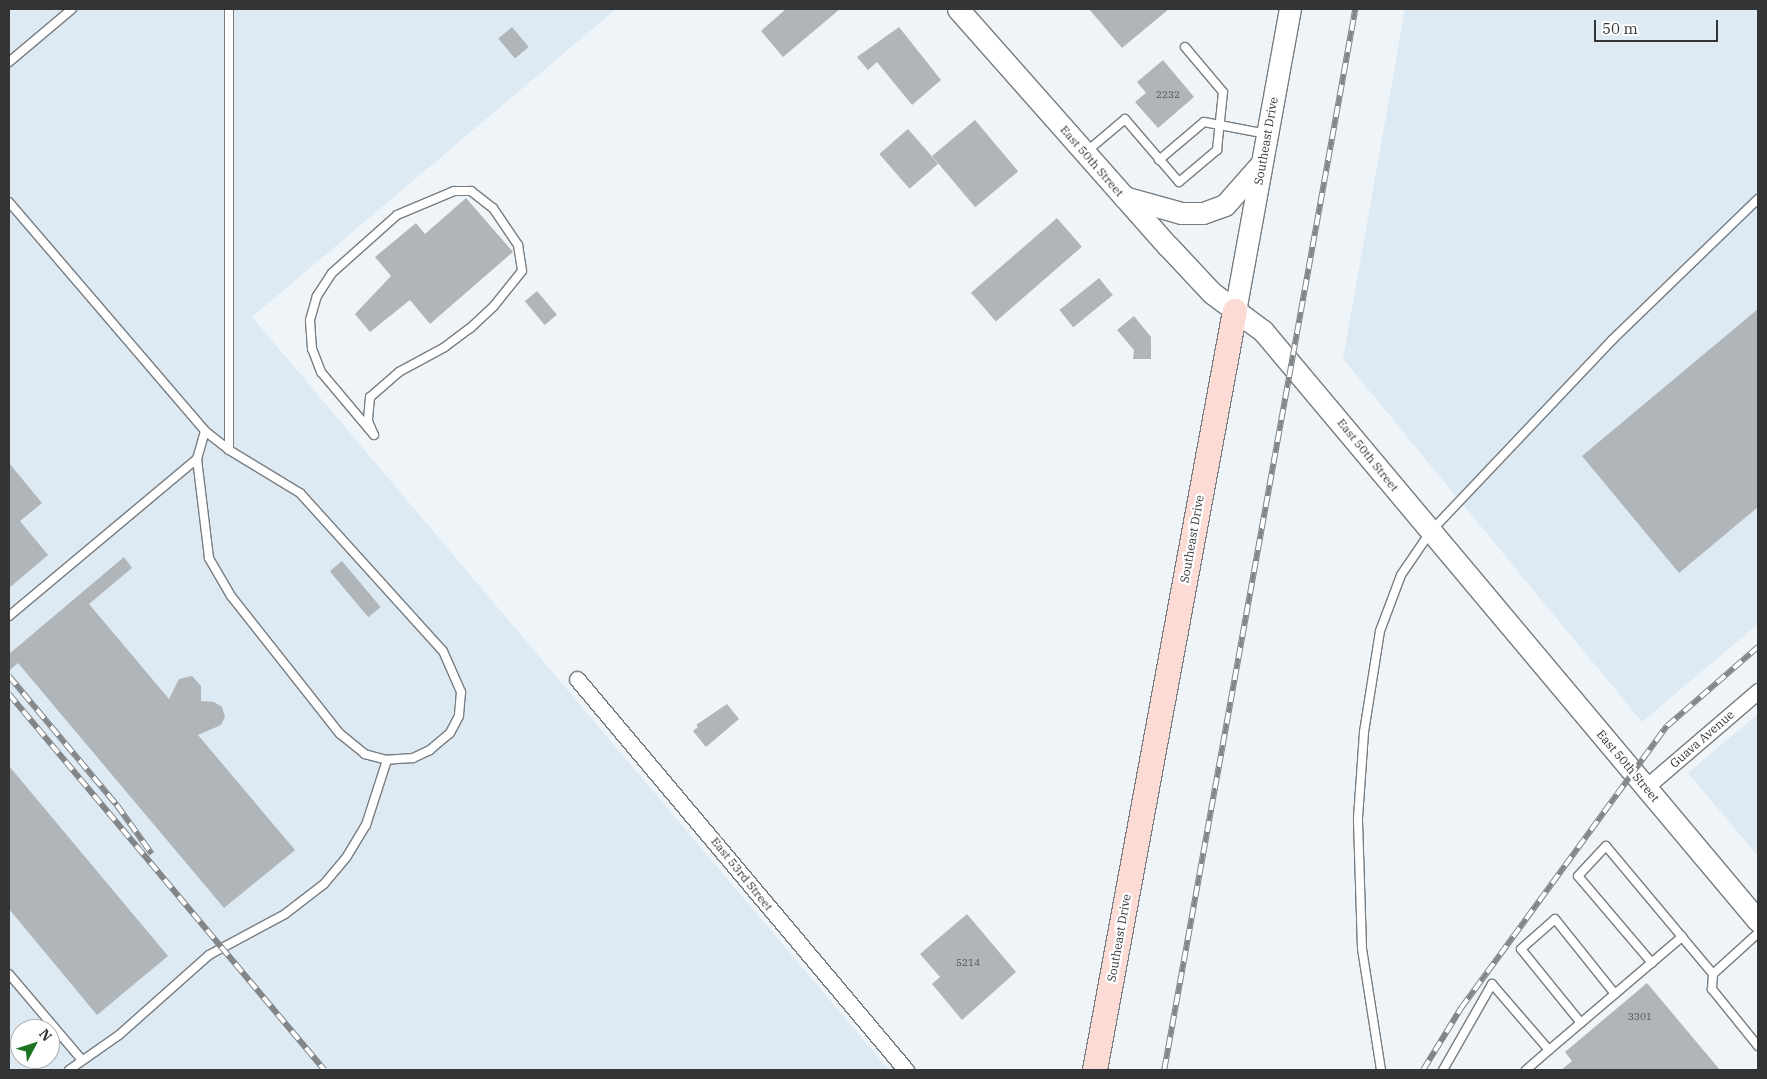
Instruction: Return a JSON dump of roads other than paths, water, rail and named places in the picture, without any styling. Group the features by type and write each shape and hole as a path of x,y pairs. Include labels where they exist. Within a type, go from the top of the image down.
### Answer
{"main road":[{"name":"East 50th Street","path":"958,9 1124,197 1212,293 1263,331 1758,921"},
{"name":"Southeast Drive","path":"1095,1070 1290,9"},
{"path":"1124,197 1181,213 1203,213 1225,205 1263,162"}],"street":[{"name":"East 53rd Street","path":"578,679 906,1070"},
{"name":"Guava Avenue","path":"1646,787 1758,691"}],"lane":[{"path":"9,62 72,9"},
{"path":"229,9 229,450"},
{"path":"1085,153 1124,119 1179,182 1217,150 1223,92 1185,47"},
{"path":"1159,160 1204,122 1268,134"},
{"path":"454,191 471,191 485,200 506,226 518,245 522,271 494,306 470,328 445,347 399,372 370,397 368,421 374,436 322,372 312,349 310,320 317,296 332,273 397,215 454,191"},
{"path":"1382,1070 1362,948 1358,818 1364,732 1380,631 1401,575 1431,531 1612,340 1758,199"},
{"path":"9,202 205,431 229,450 300,493 443,651 455,674 461,692 459,716 450,733 430,750 413,758 387,760 365,754 340,734 231,596 209,558 197,459 205,431"},
{"path":"9,616 197,459"},
{"path":"69,1070 81,1059 119,1035 209,955 285,914 324,884 346,858 366,825 387,760"},
{"path":"1652,963 1578,876 1606,846 1713,974 1712,988 1758,1046"},
{"path":"1581,1023 1521,949 1555,919 1615,994"},
{"path":"1713,974 1758,934"},
{"path":"1526,1070 1682,937"},
{"path":"9,974 81,1059"},
{"path":"1443,1070 1492,984 1549,1050"}],"railway":[{"path":"1164,1070 1355,9"},
{"path":"1423,1070 1461,1008 1667,726 1758,647"},
{"path":"9,676 117,805 152,854"},
{"path":"9,694 325,1070"}]}
